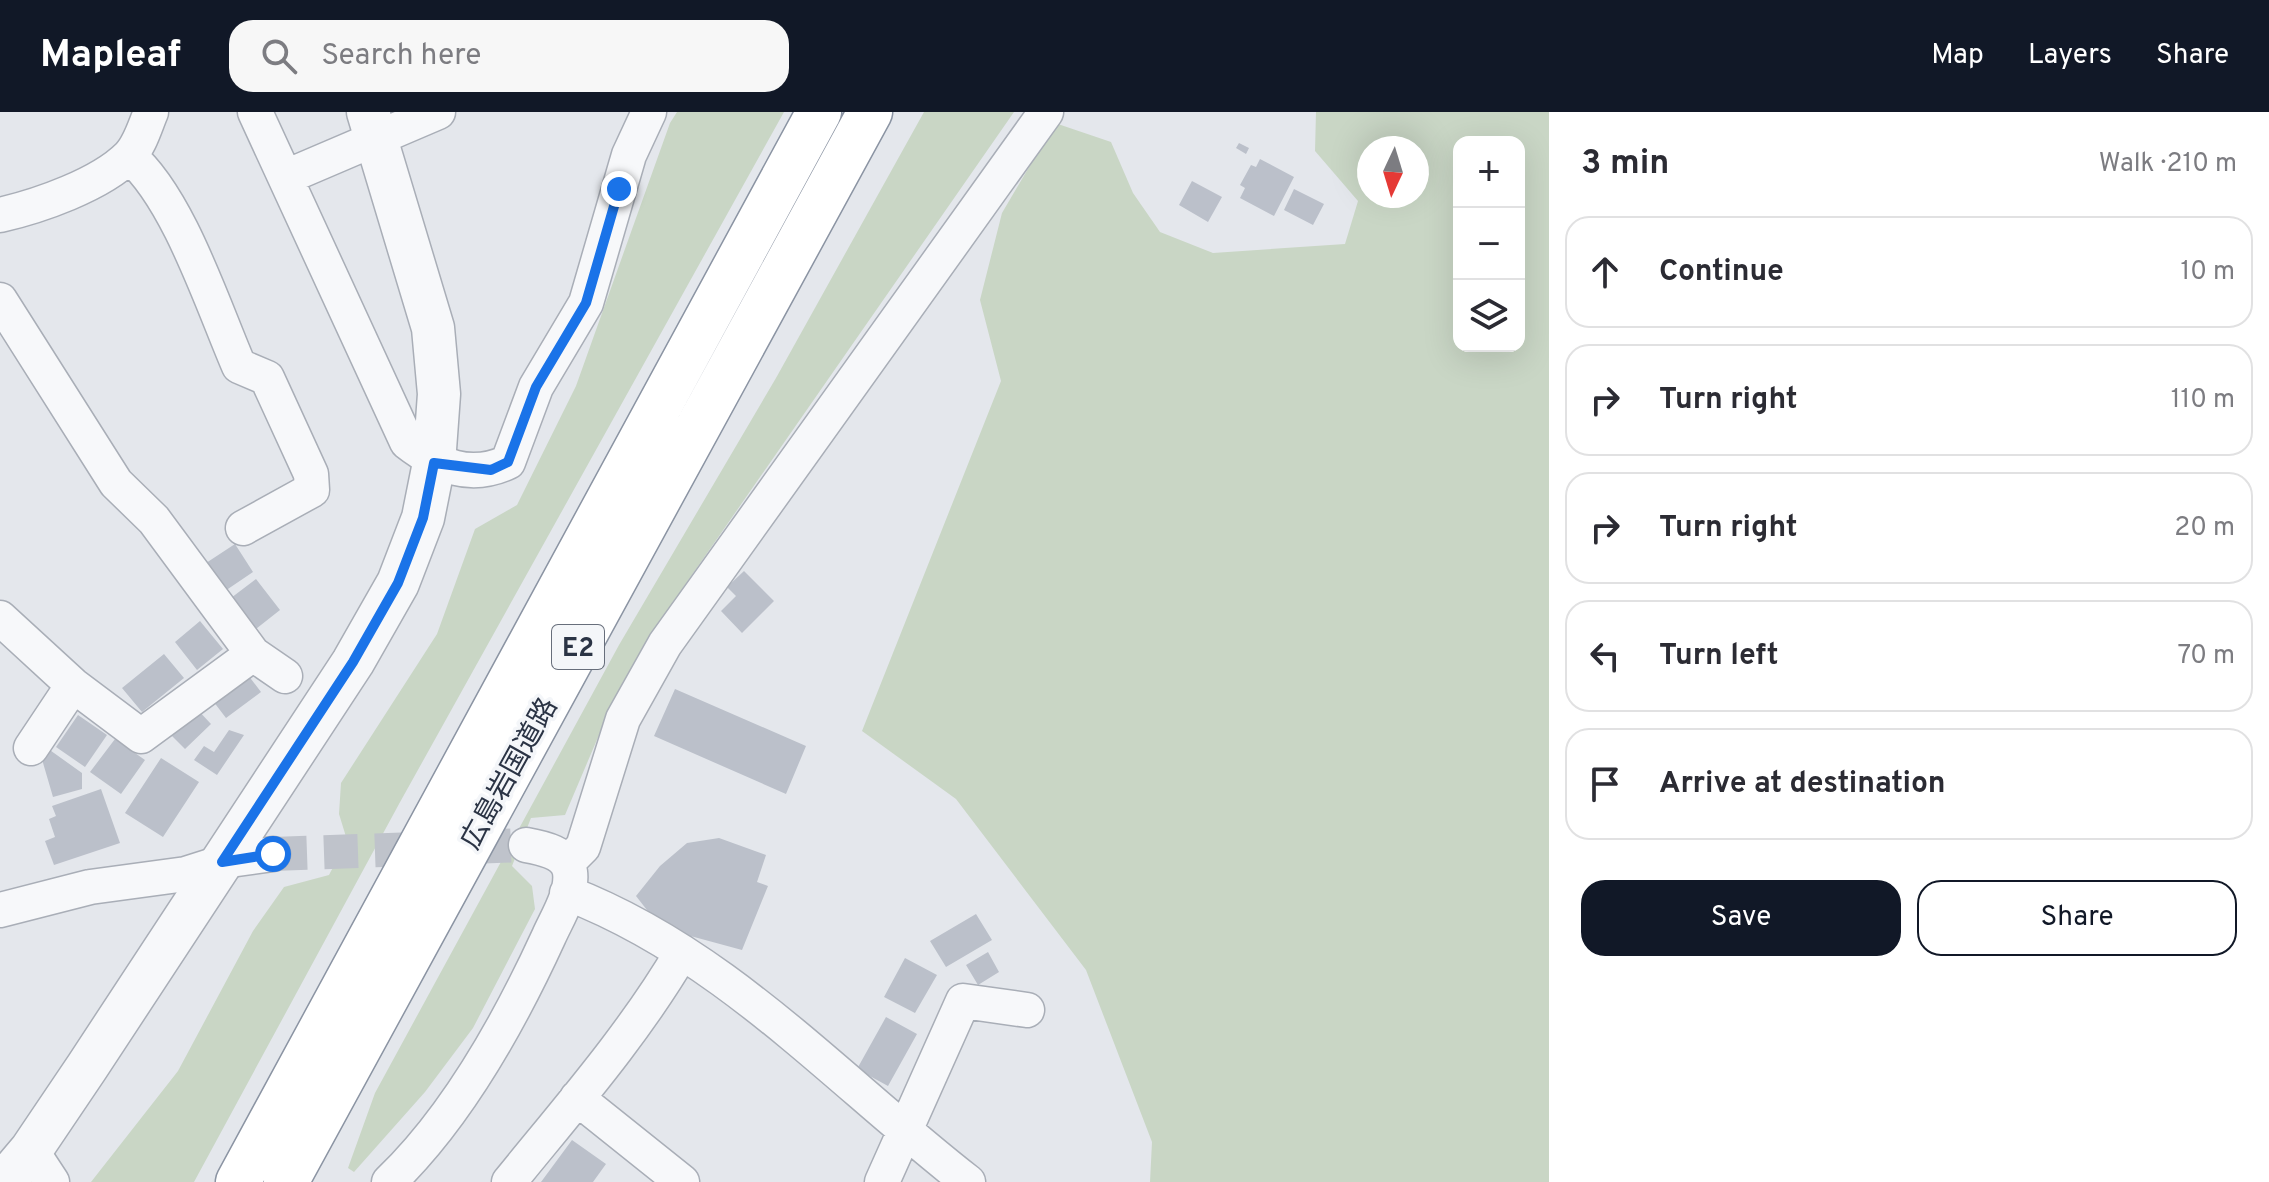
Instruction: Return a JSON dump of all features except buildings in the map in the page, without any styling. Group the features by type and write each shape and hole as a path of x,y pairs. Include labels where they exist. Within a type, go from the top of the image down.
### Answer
{"highway":[{"name":"広島岩国道路","path":"238,1182 819,112"},
{"name":"広島岩国道路","path":"286,1182 870,112"}],"street":[{"path":"0,215 31,208 87,183 129,156 151,112"},
{"path":"255,112 407,442 434,463 491,470 508,462 536,387 586,303 629,155 649,112"},
{"path":"286,177 372,125 438,112"},
{"path":"389,1182 406,1166 478,1068 523,993 567,878 583,847 623,719 665,644 1046,112"},
{"path":"4,1182 41,1166 222,862 353,662 398,583 423,518 434,463 439,394 433,328 372,125"},
{"path":"129,156 144,169 185,239 239,366 267,378 311,474 312,490 243,528"},
{"path":"0,300 116,483 154,520 253,654 285,676"},
{"path":"0,618 73,685 141,736 253,654"},
{"path":"31,748 73,685"},
{"path":"526,845 548,849 567,878 740,989 905,1133 968,1182"},
{"path":"0,910 90,887 186,874 222,862 273,854"},
{"path":"509,1182 667,979 682,952"},
{"path":"882,1182 963,1001 1027,1010"},
{"path":"577,1098 682,1182"}],"green space":[{"path":"677,112 784,112 399,804 194,1182 91,1182 178,1071 253,931 284,887 329,875 347,840 339,814 341,783 437,634 475,529 517,505 576,386 670,123"},
{"path":"924,112 1014,112 655,628 610,709 565,815 531,818 512,866 532,886 535,909 473,1028 425,1092 354,1172 348,1168 375,1093 619,645 776,378"},
{"path":"1316,112 1549,112 1549,1182 1150,1182 1152,1142 1086,970 956,799 862,731 1001,381 980,300 1002,213 1055,123 1111,142 1133,193 1160,232 1213,253 1345,244 1357,204 1357,208 1429,208 1429,136 1357,136 1357,200 1315,151"}],"tunnel":[{"path":"273,854 526,845"}],"route":[{"path":"273,854 222,862 353,662 398,583 423,518 434,463 491,470 508,462 536,387 586,303 619,189"}]}
